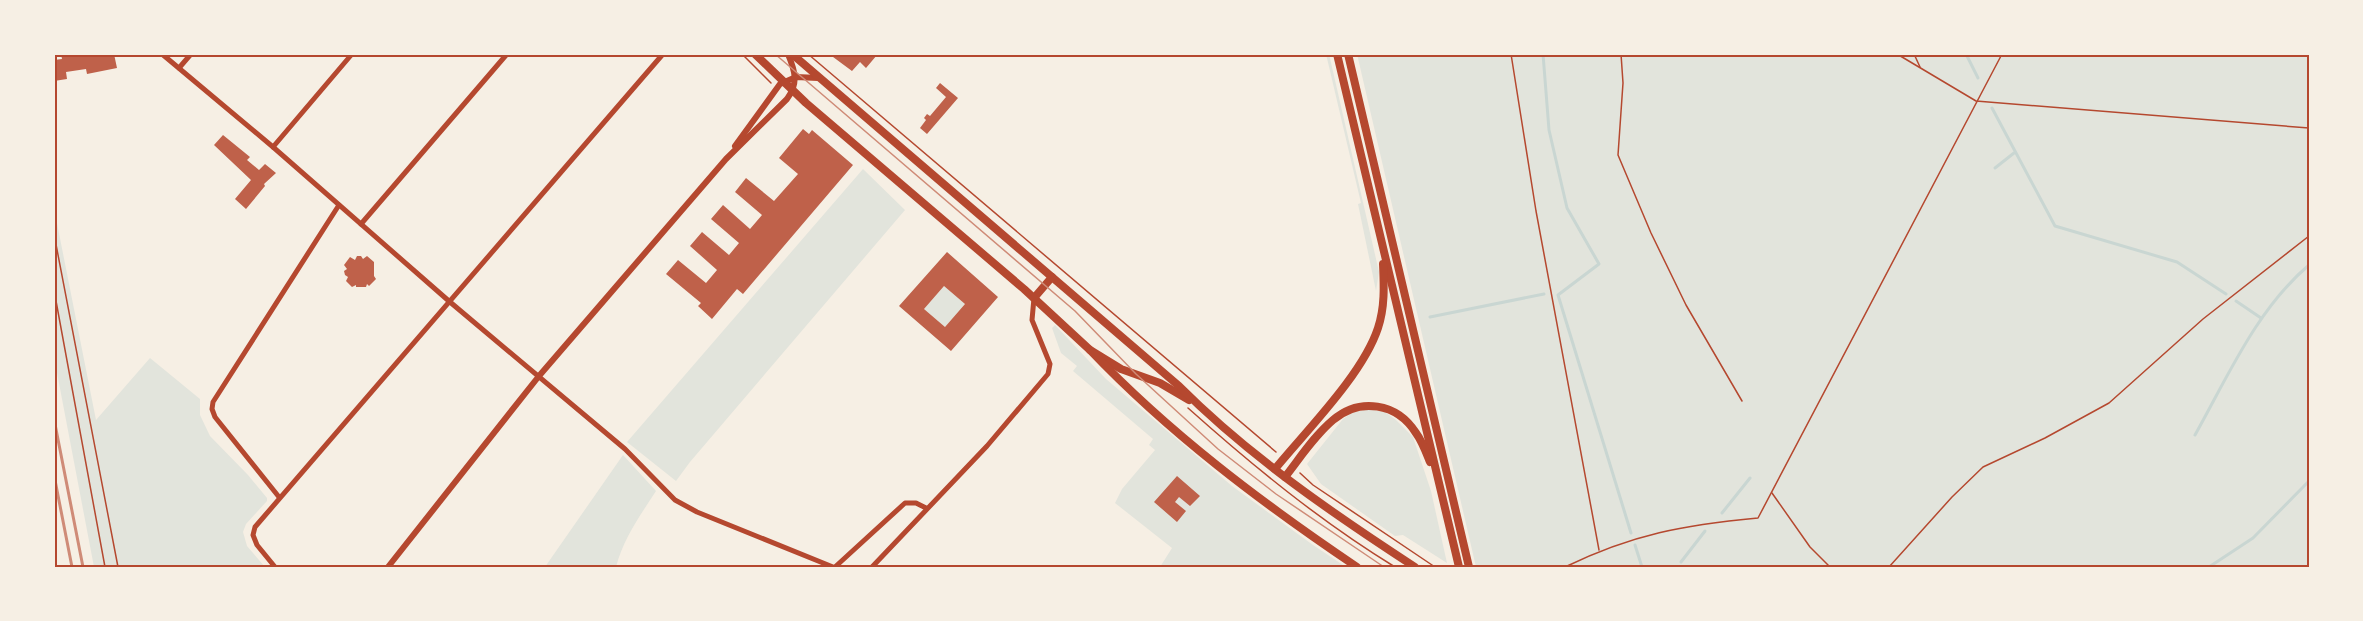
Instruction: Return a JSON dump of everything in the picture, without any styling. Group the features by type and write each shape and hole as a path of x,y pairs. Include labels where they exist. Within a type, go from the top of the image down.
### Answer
{"highway":[{"path":"1337,54 1459,567"},
{"path":"1348,54 1469,567"},
{"path":"1275,469 1349,379 1374,339 1381,319 1384,296 1380,236"},
{"path":"1090,350 1159,416 1234,479 1273,509 1358,567"},
{"path":"1285,477 1323,430 1340,414 1356,407 1375,406 1391,410 1411,426 1420,440 1440,487"}],"main road":[{"path":"755,54 793,91 1034,298 1090,350 1121,369 1160,383 1201,407"},
{"path":"790,54 1275,469 1346,522 1415,567"},
{"path":"1034,298 1052,277"}],"street":[{"path":"162,54 273,147 450,302 626,449 675,500 696,512 834,567 905,503 916,503 926,508"},
{"path":"179,68 191,54"},
{"path":"273,147 352,54"},
{"path":"361,224 507,54"},
{"path":"276,567 257,545 253,535 255,527 663,54"},
{"path":"388,567 539,376 726,159 793,91 796,77 790,54"},
{"path":"726,159 768,98 784,81 796,77 818,78"},
{"path":"279,497 215,417 212,409 213,402 339,205"},
{"path":"872,567 987,446 1048,374 1050,364 1032,320 1034,298"}],"path":[{"path":"742,54 773,85"},
{"path":"808,54 1284,459"},
{"path":"1511,54 1536,211 1599,550"},
{"path":"1621,54 1623,83 1618,155 1651,233 1686,305 1742,401"},
{"path":"1897,54 1976,101 2309,128"},
{"path":"1914,54 1920,68"},
{"path":"1565,567 1599,550 1645,535 1695,524 1758,518 2002,54"},
{"path":"54,234 118,567"},
{"path":"1889,567 1952,497 1983,467 2045,438 2109,403 2203,319 2309,236"},
{"path":"54,290 105,567"},
{"path":"1293,467 1313,485 1435,567"},
{"path":"1771,492 1810,547 1830,567"}],"shaded area":[{"path":"1326,54 1329,54 1379,272 1376,291 1358,204 1361,203"},
{"path":"1357,54 2309,54 2309,567 1476,567"},
{"path":"863,169 905,210 676,481 627,442"},
{"path":"54,208 96,420 150,358 200,399 200,415 210,436 267,498 267,501 246,524 243,532 247,546 265,567 94,567 54,357"},
{"path":"944,286 965,304 945,327 924,309"},
{"path":"1055,325 1106,379 1232,486 1346,567 1160,567 1172,548 1115,503 1122,489 1155,450 1149,445 1153,439 1073,371 1077,366 1061,353 1052,328"},
{"path":"1368,409 1385,412 1413,437 1431,491 1447,563 1403,535 1395,536 1321,484 1307,464 1343,419 1352,413"},
{"path":"623,455 656,491 628,536 616,567 545,567"}],"building":[{"path":"61,54 114,54 117,68 87,74 86,69 66,72 67,79 54,81 54,60 62,59"},
{"path":"829,54 877,55 866,68 860,62 852,71"},
{"path":"940,83 958,98 927,134 920,128 926,120 924,118 927,114 930,116 946,97 936,88"},
{"path":"803,129 809,134 812,130 853,165 743,294 737,289 712,319 698,306 701,303 666,274 678,260 706,283 717,270 690,246 702,232 729,255 739,243 711,219 723,205 750,229 762,215 735,192 746,178 774,201 798,174 779,158"},
{"path":"223,135 250,157 247,160 259,170 265,164 276,173 264,184 265,186 246,209 235,199 251,180 214,145"},
{"path":"947,252 998,297 951,351 899,306","holes":["944,286 965,304 945,327 924,309"]},
{"path":"357,256 363,259 367,256 374,262 376,279 369,286 367,284 366,287 356,287 356,285 352,287 346,281 348,277 344,271 347,269 344,265 350,257 355,260"},
{"path":"1177,476 1200,496 1190,506 1179,497 1175,502 1186,511 1177,522 1154,502"}],"waterway":[{"path":"1543,54 1549,130 1567,208 1599,264 1558,295 1631,533"},
{"path":"1966,54 1978,78"},
{"path":"1992,108 2055,226 2177,262 2226,294"},
{"path":"1995,168 2014,153"},
{"path":"2195,435 2259,323 2274,302 2309,265"},
{"path":"1430,317 1544,294"},
{"path":"2236,301 2261,318"},
{"path":"1722,513 1750,478"},
{"path":"2209,567 2253,538 2309,481"},
{"path":"1681,562 1705,531"},
{"path":"1635,545 1642,567"}],"tram line":[{"path":"775,54 1075,311 1136,374 1218,449 1276,494 1384,567"}],"railway":[{"path":"54,419 83,567"},
{"path":"54,475 72,567"}]}
